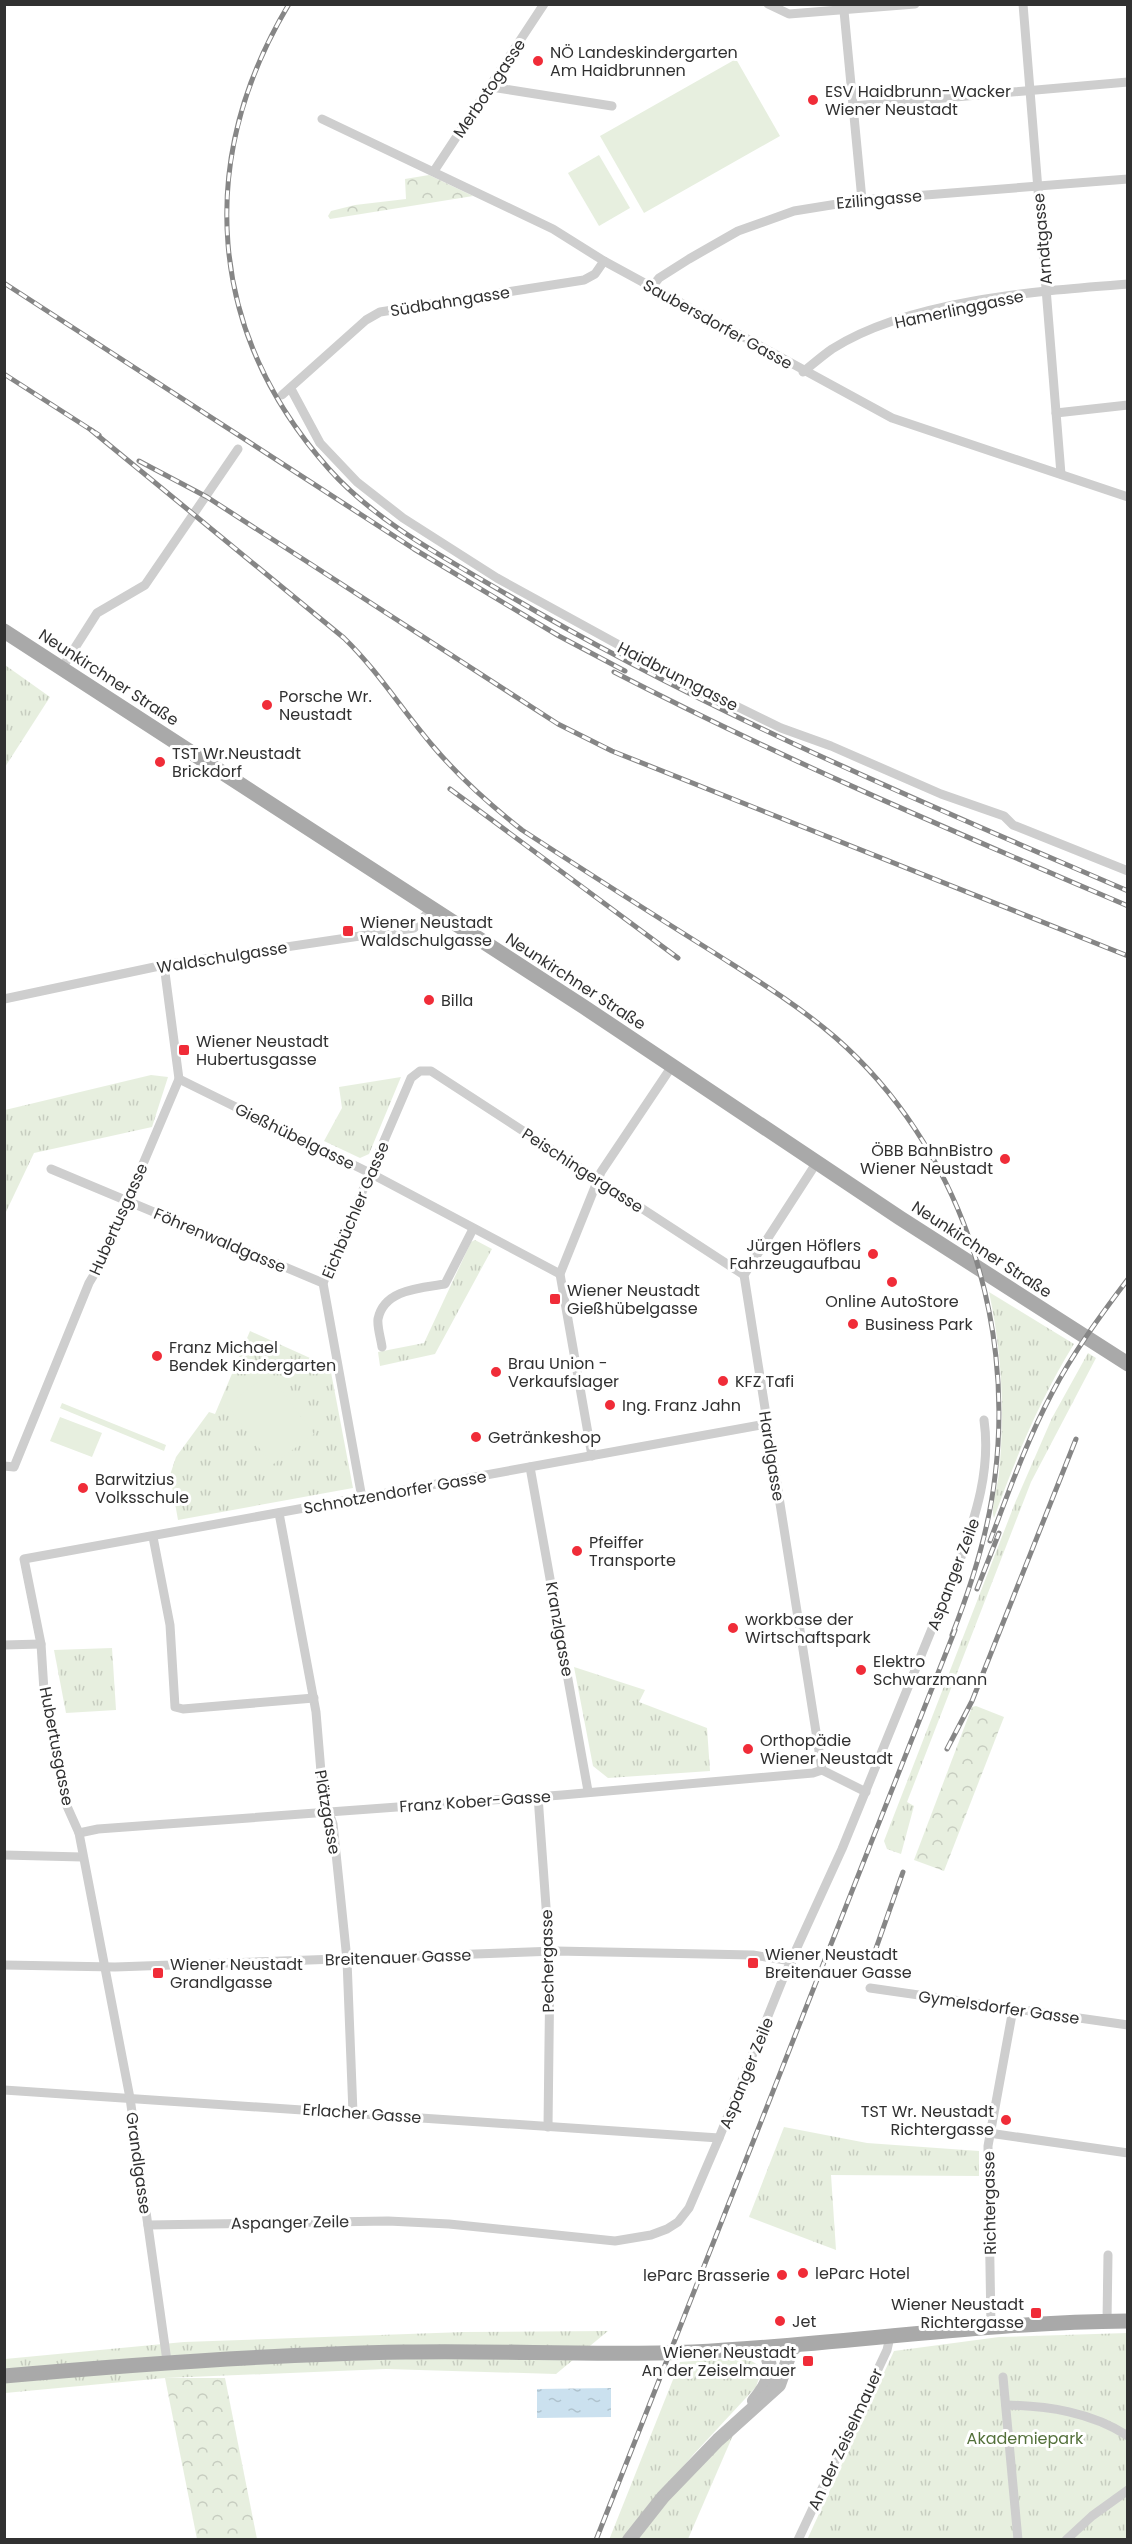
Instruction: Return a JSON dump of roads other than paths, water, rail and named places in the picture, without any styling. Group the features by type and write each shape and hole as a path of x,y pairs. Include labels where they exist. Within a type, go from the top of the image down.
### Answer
{"main road":[{"name":"Neunkirchner Straße","path":"4,631 1128,1364"},
{"path":"4,2376 167,2361 402,2352 655,2353 761,2348 991,2327 1128,2321"}],"street":[{"name":"Merbotogasse","path":"434,171 544,4"},
{"path":"768,4 789,14 915,4"},
{"name":"Arndtgasse","path":"1023,4 1061,474"},
{"path":"844,11 862,200"},
{"path":"853,106 1128,82"},
{"path":"491,87 612,106"},
{"name":"Saubersdorfer Gasse","path":"322,119 553,229 604,261 803,372 892,418 1128,497"},
{"name":"Ezilingasse","path":"652,287 659,278 688,259 755,224 794,211 862,200 1128,179"},
{"name":"Südbahngasse","path":"282,395 366,320 380,312 584,280 595,274 604,261"},
{"name":"Hamerlinggasse","path":"803,372 833,349 864,333 903,319 960,305 1046,291 1128,284"},
{"name":"Haidbrunngasse","path":"291,389 320,443 357,482 403,518 497,578 681,680 781,728 831,746 940,794 1004,816 1013,825 1128,871"},
{"path":"1056,413 1128,405"},
{"path":"62,668 97,613 145,585 238,449"},
{"name":"Waldschulgasse","path":"4,999 164,964 414,928 432,908"},
{"path":"164,964 179,1078"},
{"path":"592,1456 560,1274 598,1179 672,1066"},
{"name":"Peischingergasse","path":"420,1071 431,1071 744,1275"},
{"name":"Eichbüchler Gasse","path":"362,1498 323,1283 411,1078 420,1071"},
{"name":"Gießhübelgasse","path":"179,1078 370,1173 560,1274"},
{"name":"Hubertusgasse","path":"9,1466 89,1284 101,1263 179,1078"},
{"path":"744,1275 817,1162"},
{"name":"Föhrenwaldgasse","path":"51,1169 323,1283"},
{"path":"382,1347 378,1320 384,1305 400,1292 445,1284 473,1229"},
{"name":"Hardlgasse","path":"744,1275 822,1770"},
{"name":"Aspanger Zeile","path":"148,2225 388,2221 449,2224 615,2241 634,2240 667,2229 678,2222 689,2208 792,1960 866,1792 972,1525 984,1477 987,1435 984,1420"},
{"name":"Schnotzendorfer Gasse","path":"24,1559 766,1424"},
{"name":"Kranzlgasse","path":"530,1467 588,1791"},
{"name":"Plätzgasse","path":"279,1513 314,1698 322,1796 333,1824 347,1960 353,2113"},
{"path":"153,1537 170,1624 175,1707 195,1708 314,1698"},
{"name":"Hubertusgasse","path":"24,1559 41,1644 44,1691 66,1804 79,1833 104,1967"},
{"path":"4,1645 41,1644"},
{"path":"822,1770 866,1792"},
{"name":"Franz Kober-Gasse","path":"79,1833 98,1829 538,1797 813,1773 822,1770"},
{"name":"Pechergasse","path":"538,1797 549,1951 548,2127"},
{"path":"4,1855 82,1857"},
{"name":"Breitenauer Gasse","path":"4,1965 104,1967 549,1951 731,1954 792,1960"},
{"name":"Grandlgasse","path":"104,1967 130,2098 167,2361"},
{"name":"Gymelsdorfer Gasse","path":"870,1988 1128,2025"},
{"name":"Richtergasse","path":"991,2327 989,2133 1013,2009"},
{"name":"Erlacher Gasse","path":"4,2090 719,2138"},
{"path":"989,2133 1128,2153"},
{"path":"1107,2321 1108,2255"},
{"name":"An der Zeiselmauer","path":"798,2540 887,2350 890,2337"},
{"path":"629,2540 663,2498 740,2420 779,2385 791,2350 796,2346"},
{"path":"740,2420 770,2378 771,2365 761,2348"},
{"path":"1003,2377 1018,2540"},
{"path":"1006,2405 1066,2410 1116,2428 1128,2436"},
{"path":"1066,2540 1092,2516 1128,2490"}],"water":[{"path":"611,2388 611,2417 537,2418 537,2389"}],"railway":[{"path":"289,4 259,63 238,124 228,184 228,244 238,303 258,361 288,416 329,469 369,506 414,539 583,638 813,753 1128,891"},
{"path":"4,283 414,549 559,636 625,671"},
{"path":"4,374 99,435"},
{"path":"91,430 344,638 368,664 442,757 498,810 522,830 807,1014 836,1038 879,1081 915,1129 945,1181 969,1237 986,1295 996,1355 999,1416 995,1476 989,1517 979,1557 952,1635"},
{"path":"139,461 207,497 558,724 612,751 1128,956"},
{"path":"614,672 805,765 1128,906"},
{"path":"450,789 678,958"},
{"path":"990,1541 1026,1447 1052,1393 1087,1335 1128,1279"},
{"path":"947,1749 972,1701 1076,1439"},
{"path":"977,1589 999,1533"},
{"path":"596,2540 955,1630"},
{"path":"874,1954 903,1872"}],"place":[{"name":"NÖ Landeskindergarten Am Haidbrunnen","path":"538,61"},
{"name":"ESV Haidbrunn-Wacker Wiener Neustadt","path":"813,100"},
{"name":"Porsche Wr. Neustadt","path":"267,705"},
{"name":"TST Wr.Neustadt Brickdorf","path":"160,762"},
{"name":"Wiener Neustadt Waldschulgasse","path":"348,931"},
{"name":"Billa","path":"429,1000"},
{"name":"Wiener Neustadt Hubertusgasse","path":"184,1050"},
{"name":"ÖBB BahnBistro Wiener Neustadt","path":"1005,1159"},
{"name":"Jürgen Höflers Fahrzeugaufbau","path":"873,1254"},
{"name":"Online AutoStore","path":"892,1282"},
{"name":"Wiener Neustadt Gießhübelgasse","path":"555,1299"},
{"name":"Business Park","path":"853,1324"},
{"name":"Franz Michael Bendek Kindergarten","path":"157,1356"},
{"name":"Brau Union - Verkaufslager","path":"496,1372"},
{"name":"KFZ Tafi","path":"723,1381"},
{"name":"Ing. Franz Jahn","path":"610,1405"},
{"name":"Getränkeshop","path":"476,1437"},
{"name":"Barwitzius Volksschule","path":"83,1488"},
{"name":"Pfeiffer Transporte","path":"577,1551"},
{"name":"workbase der Wirtschaftspark","path":"733,1628"},
{"name":"Elektro Schwarzmann","path":"861,1670"},
{"name":"Orthopädie Wiener Neustadt","path":"748,1749"},
{"name":"Wiener Neustadt Breitenauer Gasse","path":"753,1963"},
{"name":"Wiener Neustadt Grandlgasse","path":"158,1973"},
{"name":"TST Wr. Neustadt Richtergasse","path":"1006,2120"},
{"name":"leParc Hotel","path":"803,2273"},
{"name":"leParc Brasserie","path":"782,2275"},
{"name":"Wiener Neustadt Richtergasse","path":"1036,2313"},
{"name":"Jet","path":"780,2321"},
{"name":"Wiener Neustadt An der Zeiselmauer","path":"808,2361"}],"park label":[{"name":"Akademiepark","path":"1025,2438"}]}
